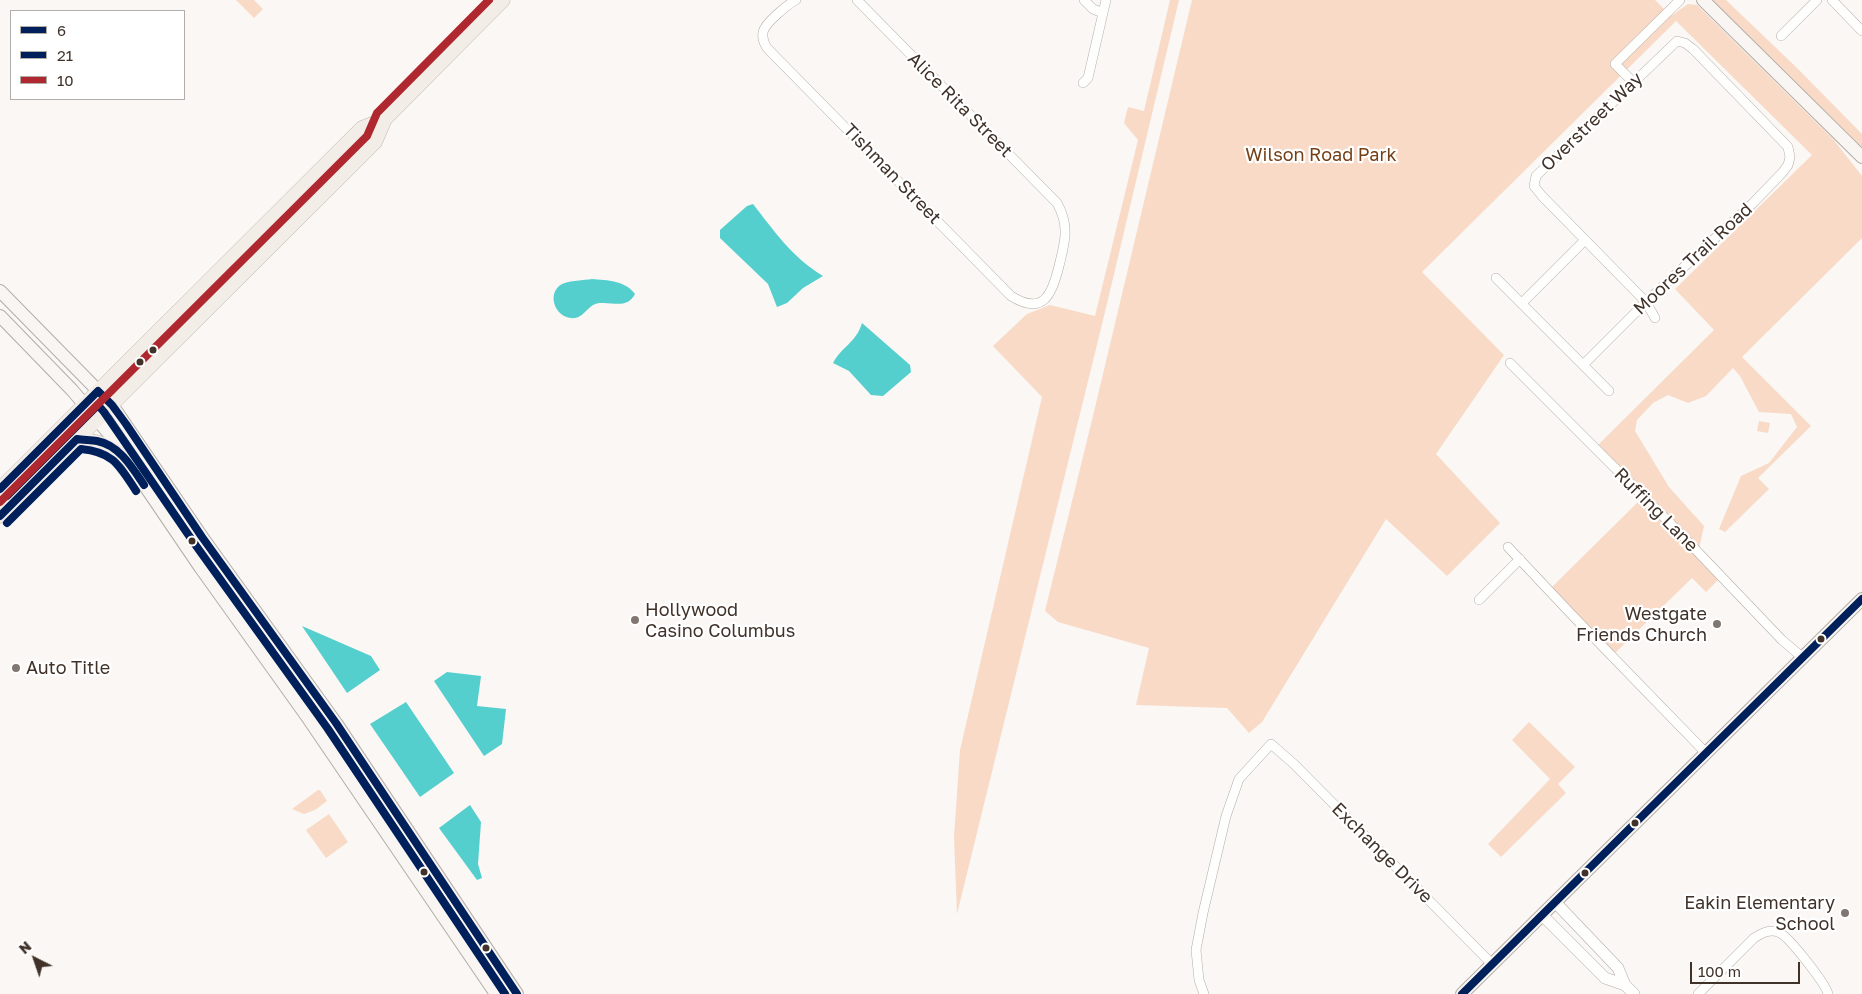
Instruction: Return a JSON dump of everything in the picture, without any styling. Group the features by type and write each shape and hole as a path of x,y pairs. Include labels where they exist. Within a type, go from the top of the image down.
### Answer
{"main road":[{"path":"0,516 375,142 385,119 503,0"},
{"path":"1703,0 1862,157"},
{"path":"0,489 362,128 385,119"},
{"path":"1841,137 1862,164"},
{"path":"0,291 112,405 202,537 336,723 517,994"},
{"path":"0,316 98,419 388,833 496,994"},
{"path":"78,439 98,441 125,457"},
{"path":"1462,994 1802,657 1861,601"},
{"path":"388,833 399,840 438,892 473,926"}],"street":[{"name":"Tishman Street","path":"796,0 768,24 763,33 763,41 767,48 1011,296 1021,302 1032,304"},
{"name":"Alice Rita Street","path":"857,0 1057,203 1066,228 1065,242 1051,294 1045,300 1032,304"},
{"path":"1084,0 1093,8 1103,13"},
{"path":"1083,83 1088,78 1106,0"},
{"path":"1633,82 1615,64 1680,0"},
{"path":"1780,36 1817,0"},
{"path":"1832,0 1862,31"},
{"name":"Overstreet Way","path":"1655,318 1646,302 1542,196 1534,186 1536,176 1677,41 1685,43 1693,49 1788,147"},
{"name":"Moores Trail Road","path":"1583,365 1646,302 1752,204 1782,173 1788,165 1790,157 1788,147"},
{"path":"1522,303 1585,240"},
{"path":"1496,278 1609,391"},
{"name":"Ruffing Lane","path":"1510,363 1672,525 1782,640 1802,657"},
{"path":"1508,546 1706,753"},
{"path":"1479,600 1520,559"},
{"name":"Exchange Drive","path":"1204,994 1199,980 1196,950 1226,816 1239,779 1271,744 1294,764 1492,964"},
{"path":"1555,902 1618,968 1625,985 1634,994"},
{"path":"1542,915 1605,978 1625,985"},
{"path":"1698,994 1754,938 1761,933 1772,931 1785,936 1822,982 1828,994"}],"green space":[{"path":"236,0 254,0 263,9 254,18"},
{"path":"1170,0 1179,0 1105,312 957,914 954,837 960,750 1042,397 993,346 1027,314 1050,305 1095,316 1138,140 1124,123 1128,107 1144,111"},
{"name":"Wilson Road Park","path":"1192,0 1655,0 1671,16 1688,4 1697,5 1833,139 1862,176 1862,238 1742,357 1811,426 1758,478 1769,489 1725,532 1719,529 1741,476 1769,463 1797,427 1791,414 1759,412 1740,376 1733,368 1706,396 1688,403 1668,395 1653,403 1637,420 1635,431 1669,487 1704,526 1699,549 1597,446 1714,330 1675,289 1812,155 1676,21 1422,272 1504,355 1436,454 1500,523 1447,576 1386,519 1262,722 1249,733 1227,708 1136,705 1149,648 1058,622 1045,611"},
{"path":"1712,0 1726,0 1798,69 1862,134 1862,149"},
{"path":"1759,421 1770,423 1768,433 1757,431"},
{"path":"1641,499 1649,505 1719,579 1706,592 1692,578 1615,653 1551,588"},
{"path":"1529,722 1575,767 1558,784 1566,793 1501,857 1488,844 1550,779 1512,740"},
{"path":"320,790 327,801 315,810 304,814 292,809"},
{"path":"329,814 348,842 326,858 306,830"}],"water":[{"path":"753,204 776,234 793,252 823,276 803,288 787,303 777,307 768,284 720,238 720,230 747,206"},
{"path":"592,279 610,281 627,286 635,294 628,302 596,304 575,318 565,317 561,314 554,304 554,293 557,288 562,284 572,281"},
{"path":"862,323 910,365 911,372 883,396 871,395 849,371 833,363 840,352 853,340"},
{"path":"302,626 371,656 380,670 347,693"},
{"path":"447,672 481,676 477,706 506,709 502,744 484,756 434,681"},
{"path":"406,702 454,773 420,797 370,724"},
{"path":"470,805 481,822 478,864 482,878 477,880 439,828"}],"transit line":[{"name":"10","path":"0,502 367,136 377,113 489,0"},
{"name":"6","path":"0,489 98,391 112,405 126,424 202,537 336,723 517,994"},
{"name":"21","path":"7,496 98,405 194,543 328,729 505,994"},
{"name":"6","path":"0,516 77,439 97,441 112,447 135,471 144,485"},
{"name":"21","path":"7,523 81,449 101,453 114,461 136,491"},
{"name":"6","path":"1462,994 1862,599"}],"place":[{"name":"Hollywood Casino Columbus","path":"635,620"},
{"name":"Westgate Friends Church","path":"1717,624"},
{"name":"Auto Title","path":"16,668"},
{"name":"Eakin Elementary School","path":"1845,913"}]}
